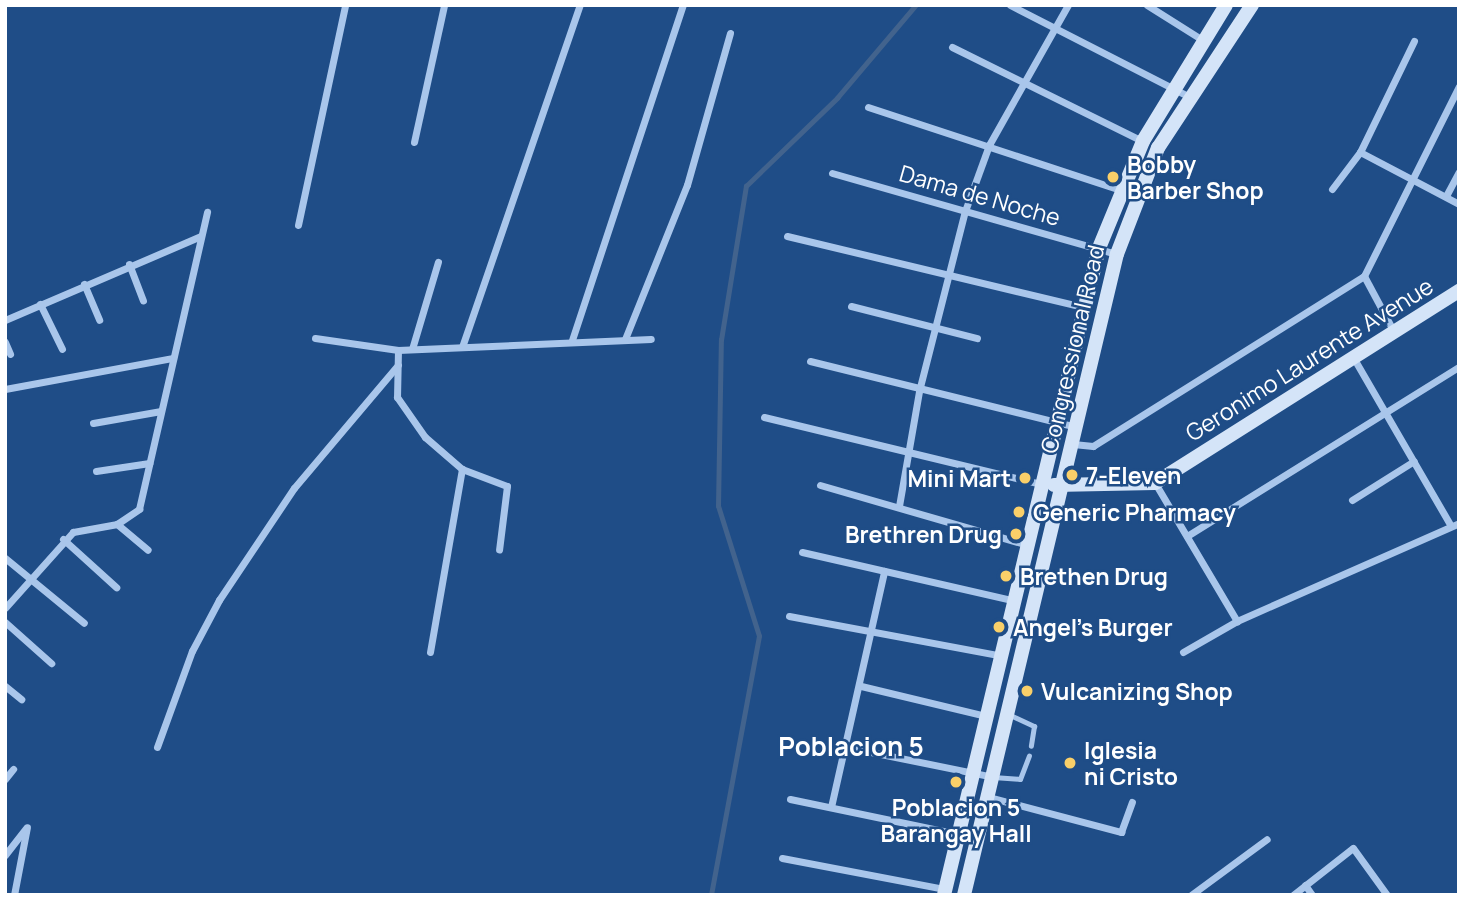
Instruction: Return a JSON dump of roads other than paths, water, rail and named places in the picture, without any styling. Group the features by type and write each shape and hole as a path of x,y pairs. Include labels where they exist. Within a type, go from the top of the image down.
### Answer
{"main road":[{"name":"Congressional Road","path":"944,892 990,716 1045,485 1083,307 1099,248 1120,190 1143,141 1201,39 1226,5"},
{"name":"Congressional Road","path":"964,895 1117,254 1136,197 1188,96 1252,5"},
{"name":"Geronimo Laurente Avenue","path":"1155,483 1459,290"},
{"path":"1045,485 1155,483"}],"street":[{"path":"298,225 345,5"},
{"path":"414,142 444,5"},
{"path":"462,347 580,5"},
{"path":"572,340 683,5"},
{"path":"1010,5 1051,30 1188,96"},
{"path":"899,506 919,391 951,275 965,211 989,145 1021,80 1068,5"},
{"path":"1147,5 1201,39"},
{"path":"625,339 687,185 730,33"},
{"path":"1332,189 1360,152 1414,41"},
{"path":"952,47 1143,141"},
{"path":"1073,444 1093,446 1364,276 1459,86"},
{"path":"868,107 1120,190"},
{"path":"1360,152 1459,204"},
{"path":"1446,196 1459,172"},
{"name":"Dama de Noche","path":"832,173 1117,254"},
{"path":"5,608 63,539 117,524 139,509 207,212"},
{"path":"5,320 129,264 201,236"},
{"path":"788,236 1083,307"},
{"path":"412,349 438,262"},
{"path":"129,264 143,300"},
{"path":"1364,276 1394,332"},
{"path":"84,284 99,320"},
{"path":"40,304 61,349"},
{"path":"851,306 977,338"},
{"path":"315,338 398,350 572,340 651,339"},
{"path":"5,341 10,354"},
{"path":"398,350 399,401 425,438 462,470 507,486 499,550"},
{"path":"1183,652 1237,621 1455,525 1352,357"},
{"path":"5,389 173,358"},
{"path":"810,361 919,391 1076,426"},
{"path":"157,747 192,650 219,600 294,488 398,365"},
{"path":"1187,536 1459,367"},
{"path":"93,423 161,411"},
{"path":"764,417 1045,485"},
{"path":"1352,500 1414,461"},
{"path":"96,471 149,464"},
{"path":"430,652 462,470"},
{"path":"1155,483 1237,621"},
{"path":"820,485 1029,545"},
{"path":"117,524 148,550"},
{"path":"63,539 116,587"},
{"path":"802,552 1016,601"},
{"path":"5,558 84,624"},
{"path":"831,807 861,685 884,571"},
{"path":"789,616 1003,657"},
{"path":"5,622 51,663"},
{"path":"861,685 990,716"},
{"path":"5,686 21,699"},
{"path":"846,747 993,777"},
{"path":"5,779 13,769"},
{"path":"988,797 1121,832 1132,802"},
{"path":"790,799 959,834"},
{"path":"5,855 27,827 14,895"},
{"path":"1191,895 1267,839"},
{"path":"1293,895 1353,848 1387,895"},
{"path":"782,858 944,892"},
{"path":"1305,885 1312,895"}],"lane":[{"path":"1008,714 1034,726 1031,746"},
{"path":"993,777 1020,779 1029,756"}],"waterway":[{"path":"711,895 759,636 718,506 721,340 746,186 837,98 916,5"}],"place":[{"name":"Bobby Barber Shop","path":"1113,177"},
{"name":"7-Eleven","path":"1072,475"},
{"name":"Mini Mart","path":"1025,478"},
{"name":"Generic Pharmacy","path":"1019,512"},
{"name":"Brethren Drug","path":"1016,534"},
{"name":"Brethen Drug","path":"1006,576"},
{"name":"Angel's Burger","path":"999,627"},
{"name":"Vulcanizing Shop","path":"1027,691"},
{"name":"Iglesia ni Cristo","path":"1070,763"},
{"name":"Poblacion 5 Barangay Hall","path":"956,782"}],"district":[{"name":"Poblacion 5","path":"851,747"}]}
